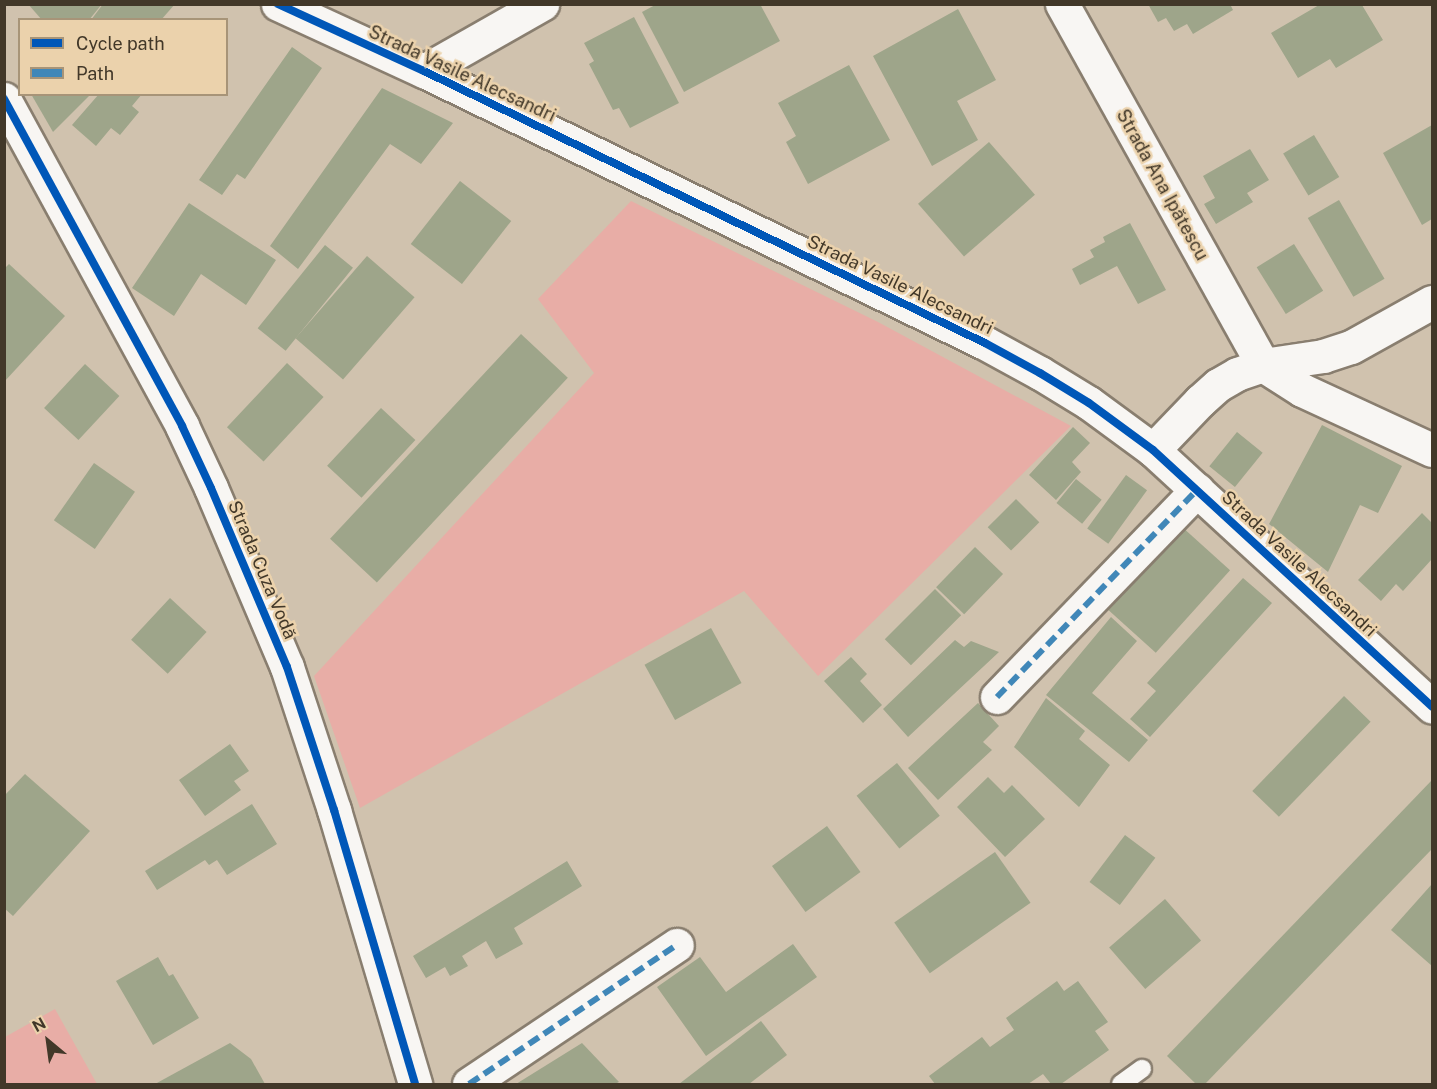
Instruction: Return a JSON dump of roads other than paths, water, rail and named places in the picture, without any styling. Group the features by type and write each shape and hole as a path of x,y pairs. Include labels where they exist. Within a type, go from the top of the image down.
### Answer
{"street":[{"name":"Strada Vasile Alecsandri","path":"278,4 424,71 985,343 1089,403 1153,450 1432,707"},
{"path":"424,71 542,4"},
{"name":"Strada Ana Ipătescu","path":"1062,4 1263,365"},
{"name":"Strada Cuza Vodă","path":"4,99 182,426 211,488 287,667 334,810 415,1084"},
{"path":"1153,450 1218,385 1237,374 1263,365 1296,362 1351,347 1432,303"},
{"path":"1263,365 1302,390 1432,450"},
{"path":"997,697 1197,490"},
{"path":"469,1084 677,945"}],"lane":[{"path":"1120,1084 1142,1069"}]}
